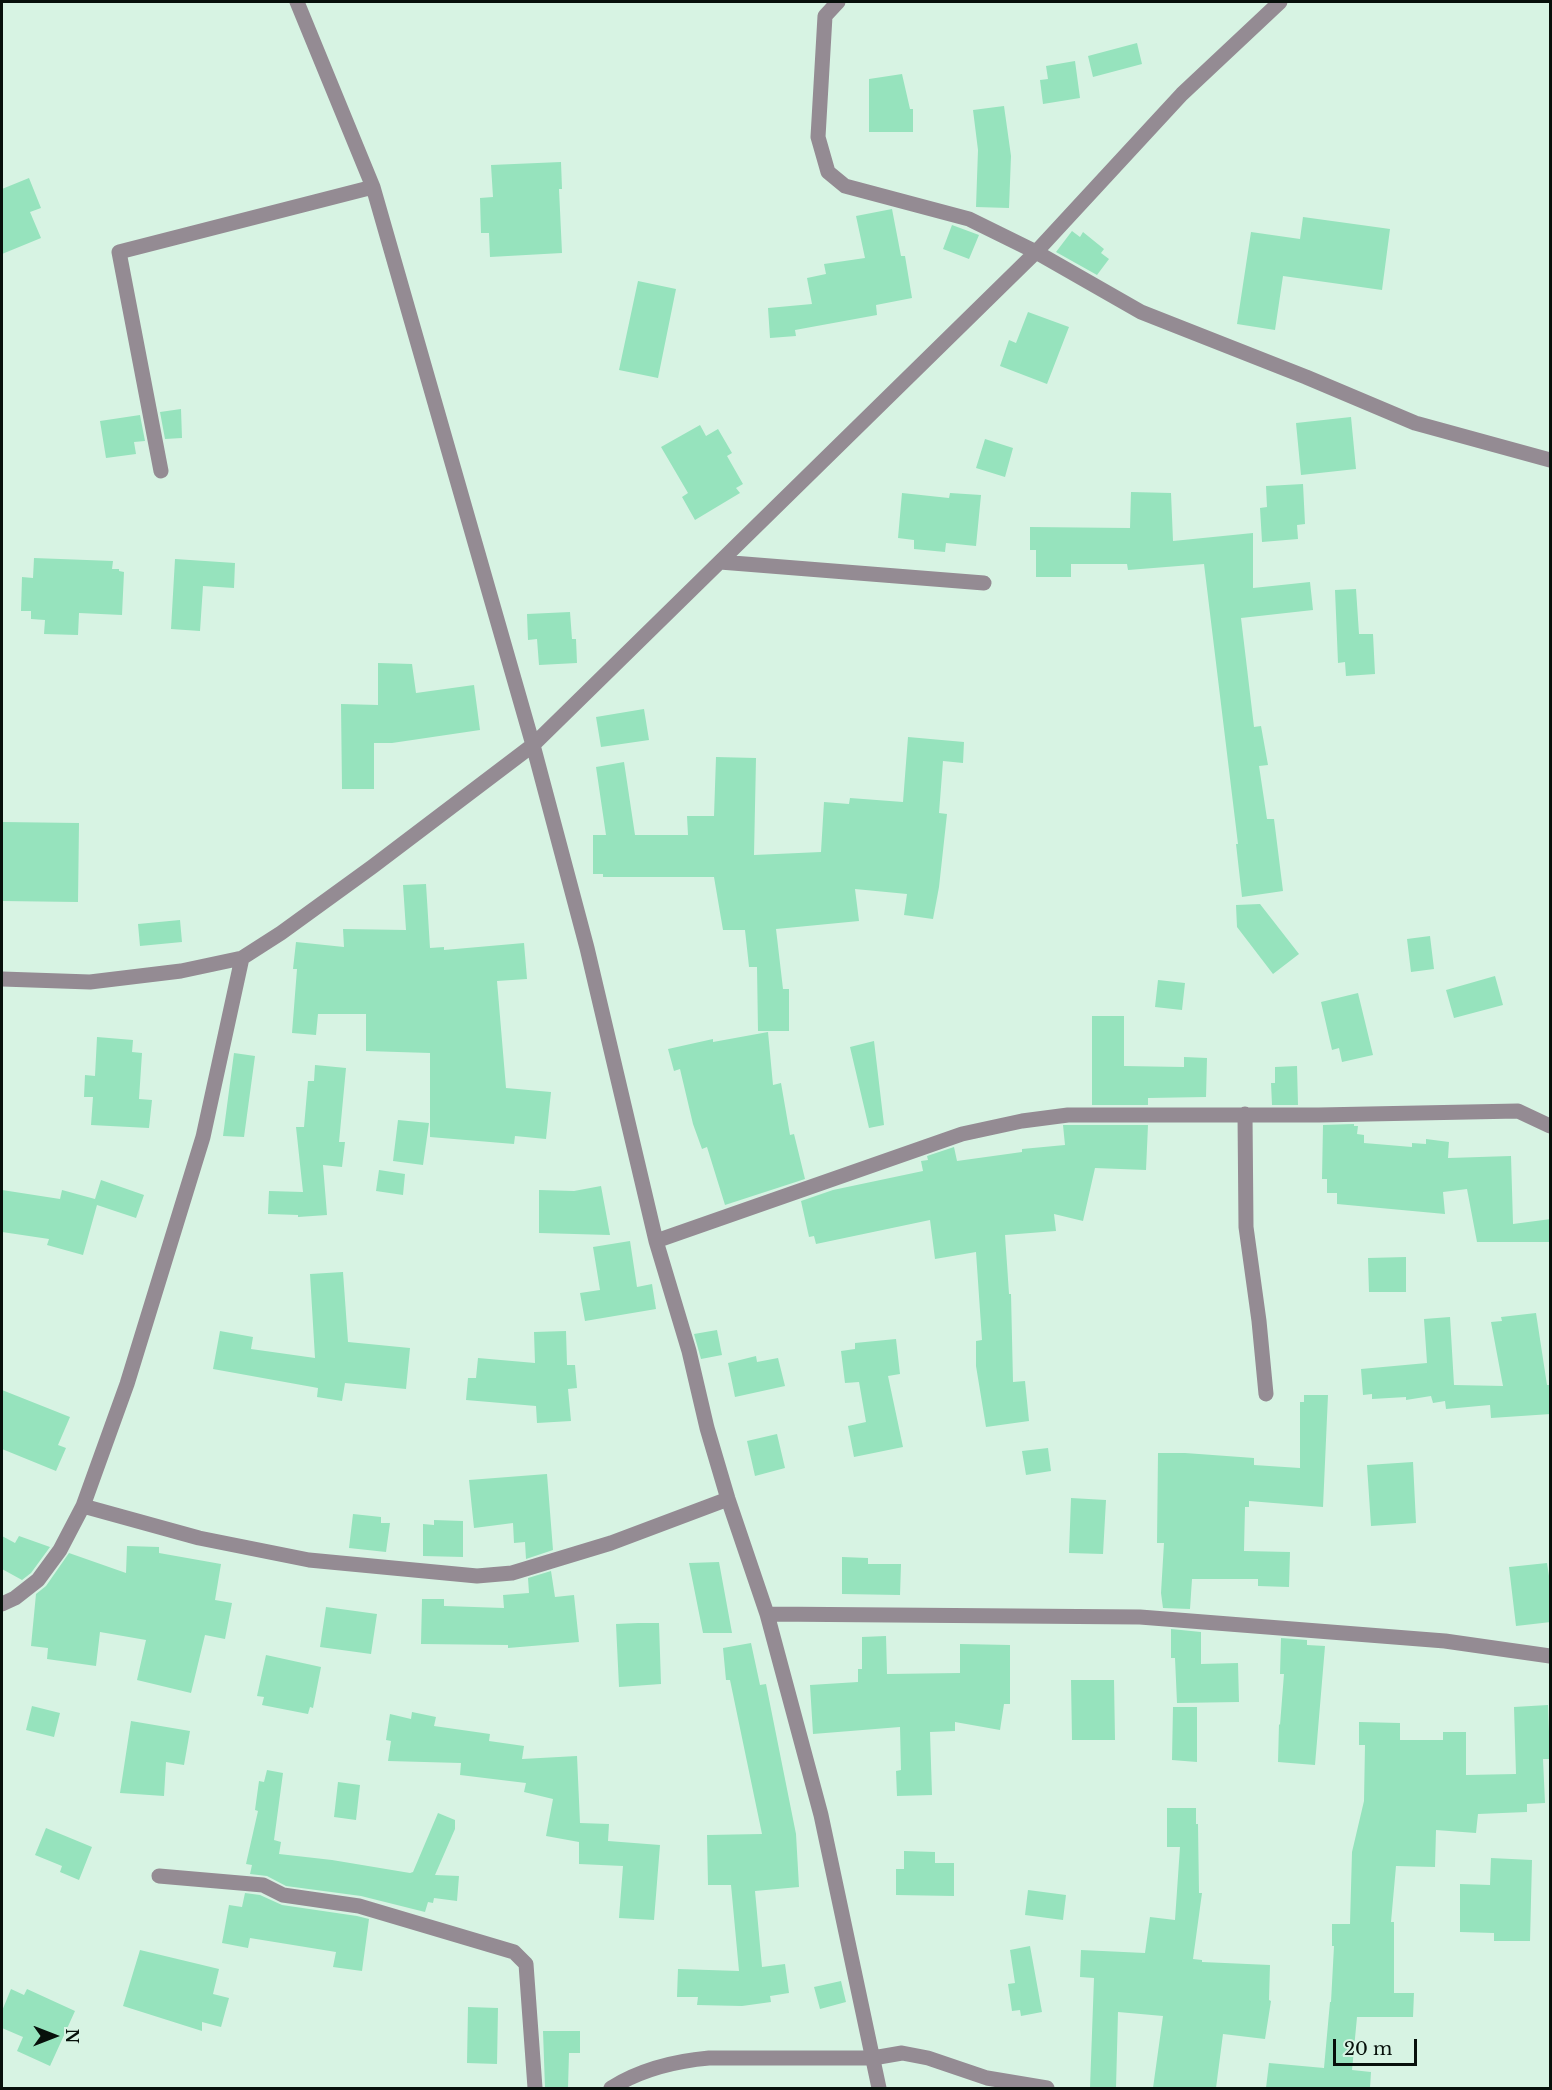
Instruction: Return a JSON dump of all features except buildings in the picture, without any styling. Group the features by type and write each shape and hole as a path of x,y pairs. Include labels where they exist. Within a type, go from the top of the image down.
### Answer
{"street":[{"path":"297,2 373,187 533,745 587,948 656,1241 728,1499 767,1614 821,1815 879,2088"},
{"path":"838,2 825,16 818,137 828,172 845,186 969,219 1036,252 1141,312 1415,423 1551,460"},
{"path":"2,979 90,982 181,970 242,958 372,867 533,745 1036,252 1182,94 1280,2"},
{"path":"161,471 119,252 373,187"},
{"path":"720,562 984,583"},
{"path":"2,1604 15,1598 38,1580 60,1550 83,1506 127,1384 203,1137 242,958"},
{"path":"656,1241 962,1134 1022,1121 1068,1115 1319,1115 1518,1111 1551,1126"},
{"path":"1245,1114 1246,1227 1260,1321 1266,1394"},
{"path":"83,1506 199,1538 309,1560 477,1576 512,1573 611,1543 728,1499"},
{"path":"767,1614 1140,1617 1445,1641 1551,1656"},
{"path":"159,1876 263,1885 283,1896 359,1906 514,1952 526,1964 536,2088"},
{"path":"611,2088 629,2077 682,2061 709,2058 873,2058 902,2053 928,2058 987,2078 1047,2088"}]}
